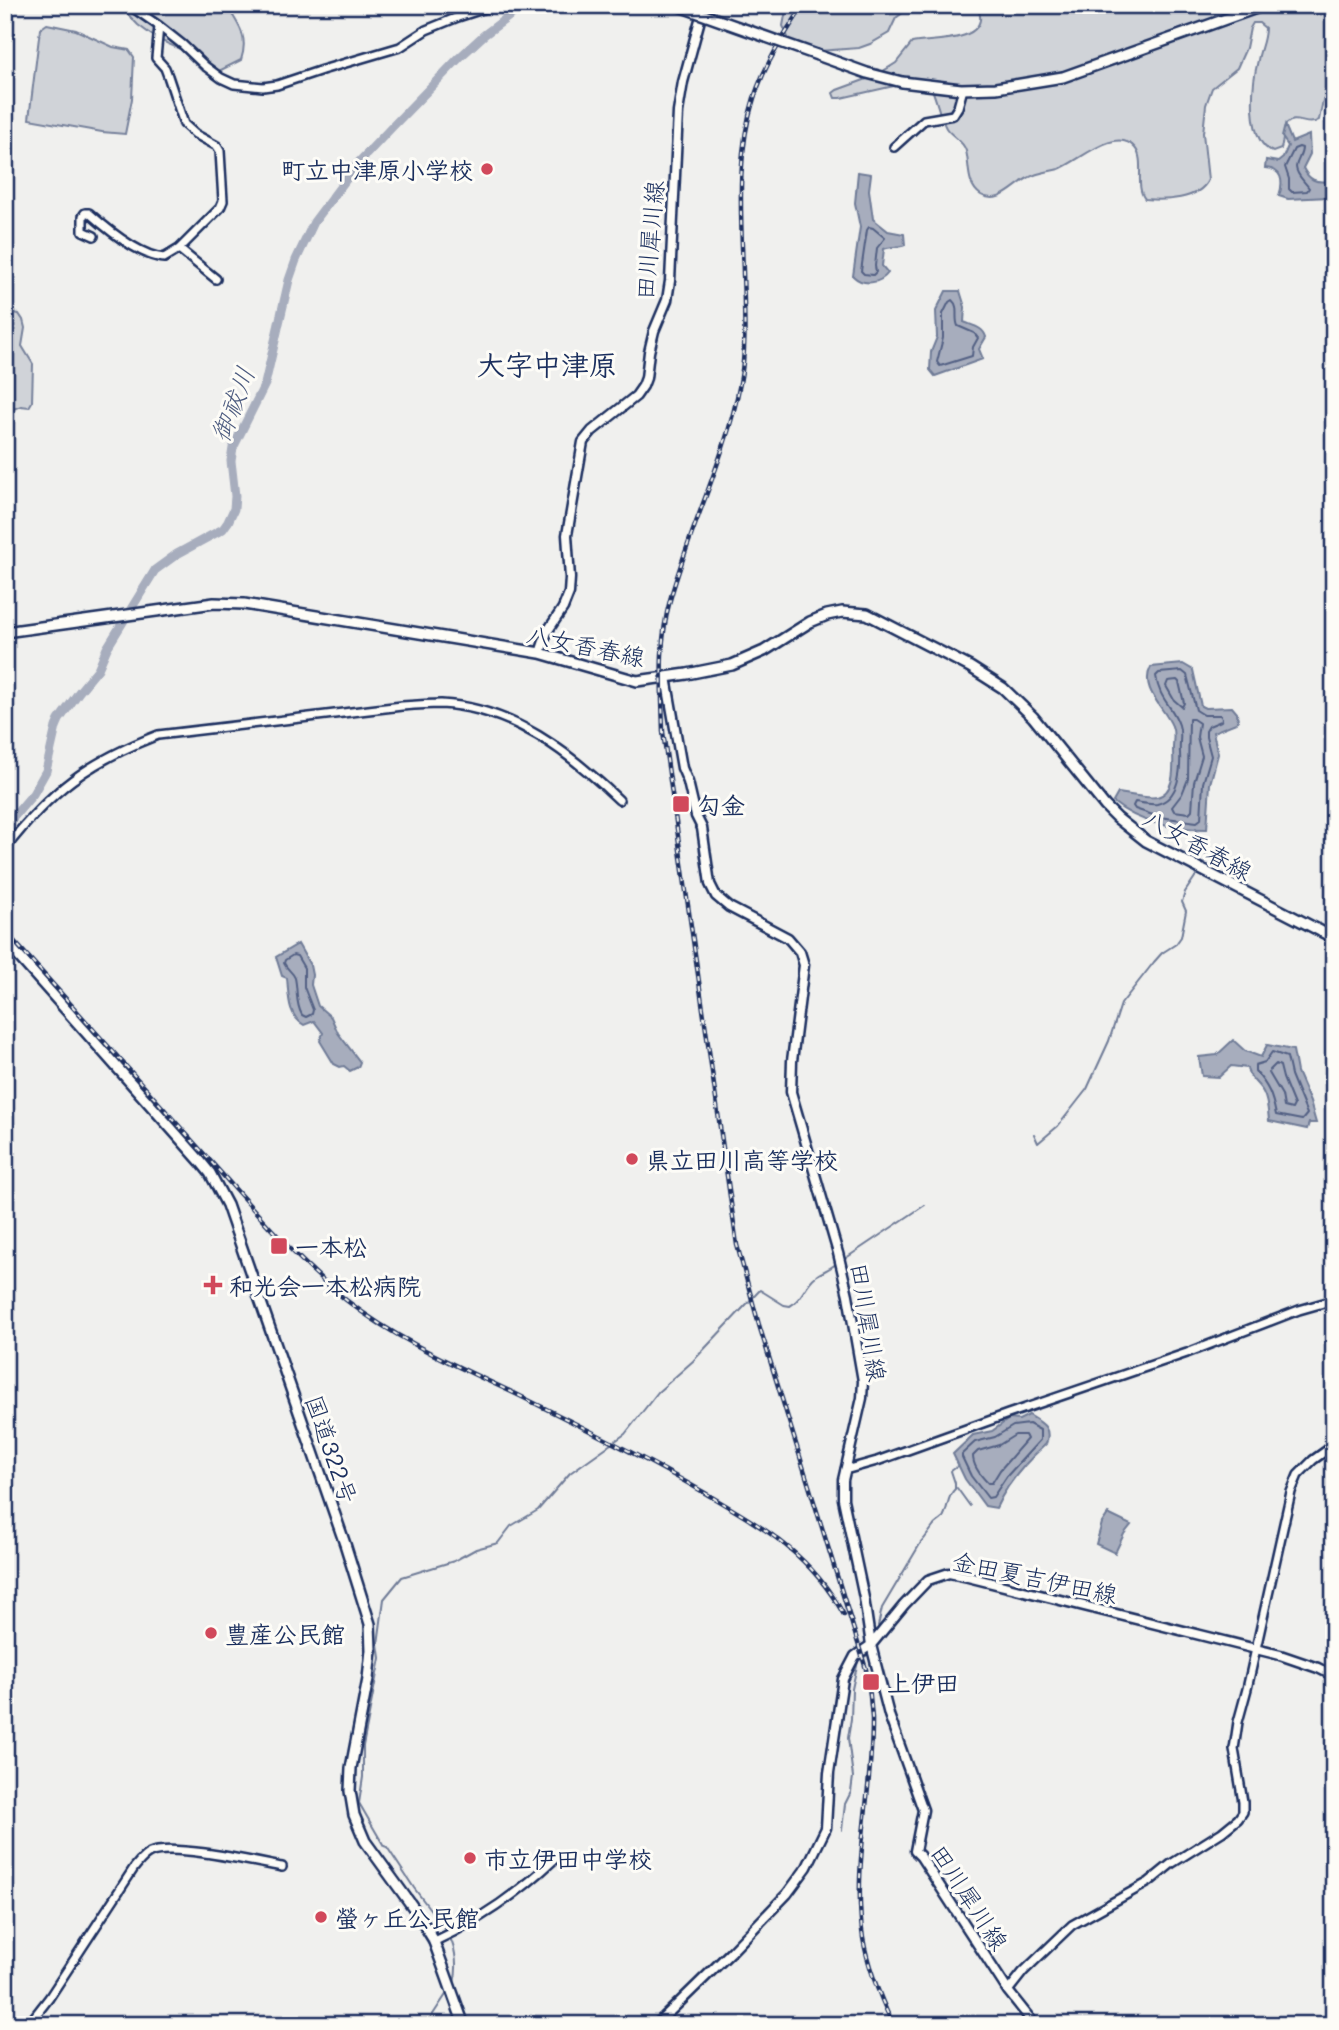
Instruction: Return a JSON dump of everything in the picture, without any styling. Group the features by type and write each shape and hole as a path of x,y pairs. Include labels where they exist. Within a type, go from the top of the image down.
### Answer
{"main road":[{"path":"676,5 867,73 902,82 963,89 996,88 1063,77 1265,5"},
{"name":"田川犀川線","path":"540,653 547,632 563,608 569,593 567,535 583,442 592,431 640,391 646,378 654,331 667,300 678,112 683,82 704,5"},
{"name":"八女香春線","path":"5,632 214,603 244,604 540,653 630,680 715,669 764,651 810,622 827,615 842,612 867,614 970,667 1003,688 1033,717 1105,806 1146,841 1334,938"},
{"name":"田川犀川線","path":"666,677 682,768 704,835 712,890 722,903 788,938 802,957 803,973 792,1061 791,1092 838,1253 863,1381 862,1398 845,1470 843,1499 871,1645 889,1715 923,1810 915,1851 1008,1991 1035,2025"},
{"name":"国道322号","path":"5,941 201,1163 215,1181 227,1205 345,1544 370,1624 368,1679 351,1768 350,1791 354,1815 365,1841 415,1910 433,1942 464,2025"},
{"name":"金田夏吉伊田線","path":"656,2025 787,1894 807,1867 826,1828 829,1773 843,1679 855,1656 871,1645 928,1580 948,1573 1006,1586 1256,1649 1300,1662 1334,1676"}],"street":[{"path":"129,5 183,45 221,78 234,84 263,87 400,47 466,9 495,5"},
{"path":"94,236 83,231 85,213 89,213 106,228 148,255 164,258 179,249 220,208 223,194 220,151 213,142 195,134 184,124 165,68 156,58 159,26"},
{"path":"894,147 924,120 953,115 963,89"},
{"path":"179,249 216,279"},
{"path":"5,849 50,798 74,778 117,752 158,735 402,706 441,704 473,709 520,725 560,748 619,800"},
{"path":"845,1470 1187,1353 1299,1310 1333,1303"},
{"path":"1008,1991 1023,1972 1072,1925 1149,1882 1171,1864 1222,1832 1243,1812 1234,1749 1238,1722 1291,1492 1298,1475 1334,1445"},
{"path":"28,2025 49,1998 134,1868 149,1853 171,1849 282,1867"},
{"path":"433,1942 464,1928 513,1896 556,1858"}],"shaded area":[{"path":"119,5 226,5 239,25 243,38 241,60 217,72 201,70 180,49 157,39 138,25"},
{"path":"787,5 926,5 905,11 896,18 889,33 870,44 859,48 818,51 790,42 783,26"},
{"path":"974,5 1334,5 1334,99 1327,97 1323,100 1319,120 1310,123 1294,120 1286,124 1281,149 1273,152 1264,146 1255,124 1253,97 1265,28 1259,23 1253,23 1237,68 1212,88 1206,105 1203,133 1208,180 1197,192 1180,198 1145,199 1140,187 1138,153 1127,142 1118,141 1097,147 1059,169 1032,176 1000,196 988,198 973,186 965,147 946,128 931,87 907,83 841,98 835,98 833,93 875,76 896,63 912,43 951,39 970,33 980,20"},
{"path":"47,24 76,30 113,47 129,50 134,57 132,99 125,134 29,119 40,29"},
{"path":"5,311 19,314 23,320 25,328 22,346 33,364 32,402 29,407 21,406 5,412"}],"water":[{"path":"1285,125 1292,142 1309,135 1310,154 1303,168 1313,180 1328,181 1329,197 1288,199 1279,196 1281,185 1278,173 1265,168 1266,160 1278,162 1283,158 1288,146 1282,137"},
{"path":"858,172 871,174 869,190 873,219 888,231 904,234 905,245 884,249 882,266 888,273 881,280 871,282 853,276 860,227 855,203"},
{"path":"946,291 960,291 965,307 964,322 980,329 986,337 979,349 983,359 935,376 930,370 931,352 937,337 936,311"},
{"path":"1183,664 1193,670 1201,706 1232,707 1237,713 1236,723 1213,732 1218,754 1210,784 1207,829 1157,824 1134,816 1113,802 1118,793 1157,797 1168,789 1173,769 1173,731 1169,719 1154,698 1148,675 1151,667"},
{"path":"298,944 310,965 311,985 318,1006 331,1017 338,1033 360,1062 358,1067 350,1071 344,1066 334,1064 320,1041 323,1033 314,1021 304,1025 294,1016 287,978 282,976 276,957"},
{"path":"1233,1040 1245,1051 1261,1057 1267,1045 1293,1050 1297,1072 1316,1123 1309,1123 1307,1129 1269,1121 1265,1095 1249,1075 1247,1068 1231,1066 1219,1077 1202,1076 1199,1057 1217,1055"},
{"path":"1029,1415 1047,1429 1046,1444 1018,1473 996,1508 985,1506 965,1479 953,1454 973,1435 992,1431 1009,1419 1019,1420"},
{"path":"1108,1514 1131,1525 1115,1553 1096,1544 1102,1523"}],"waterway":[{"name":"御祓川","path":"5,827 33,794 46,771 59,720 98,669 107,648 155,570 177,554 223,529 228,522 234,509 235,496 231,461 233,448 265,384 289,280 314,222 359,162 392,127 459,58 524,5"},
{"path":"1196,828 1208,858 1202,867"},
{"path":"1034,1134 1038,1143 1058,1126 1087,1089 1109,1041 1121,1004 1162,953 1176,944 1181,937 1186,911 1182,902 1185,892 1199,871"},
{"path":"843,1260 925,1205"},
{"path":"448,1933 384,1846 359,1803 363,1777 363,1746 380,1658 378,1644 384,1599 402,1577 454,1561 476,1549 498,1543 511,1526 538,1510 570,1473 625,1434 658,1392 693,1361 760,1290 790,1306 812,1279 836,1264"},
{"path":"878,1626 882,1608 920,1544 942,1519 955,1489 951,1471 958,1466"},
{"path":"957,1488 970,1506"},
{"path":"842,1830 845,1804 851,1792 853,1777 848,1738 852,1689 858,1661 866,1656"},
{"path":"450,1938 456,1960 454,1983"},
{"path":"426,2025 449,1990"}],"railway":[{"path":"804,5 769,62 758,85 748,119 741,185 744,356 726,438 678,573 666,616 662,666 663,732 737,1245 759,1325 866,1669 872,1718 861,1856 860,1911 868,1960 893,2025"},
{"path":"5,931 268,1226 325,1283 366,1315 408,1341 614,1443 747,1518 801,1558 831,1593 844,1615"}],"place":[{"name":"町立中津原小学校","path":"487,169"},
{"name":"勾金","path":"681,804"},
{"name":"県立田川高等学校","path":"632,1159"},
{"name":"一本松","path":"279,1246"},
{"name":"和光会一本松病院","path":"213,1285"},
{"name":"豊産公民館","path":"211,1633"},
{"name":"上伊田","path":"871,1682"},
{"name":"市立伊田中学校","path":"470,1858"},
{"name":"螢ヶ丘公民館","path":"321,1917"}],"district":[{"name":"大字中津原","path":"547,364"}]}
